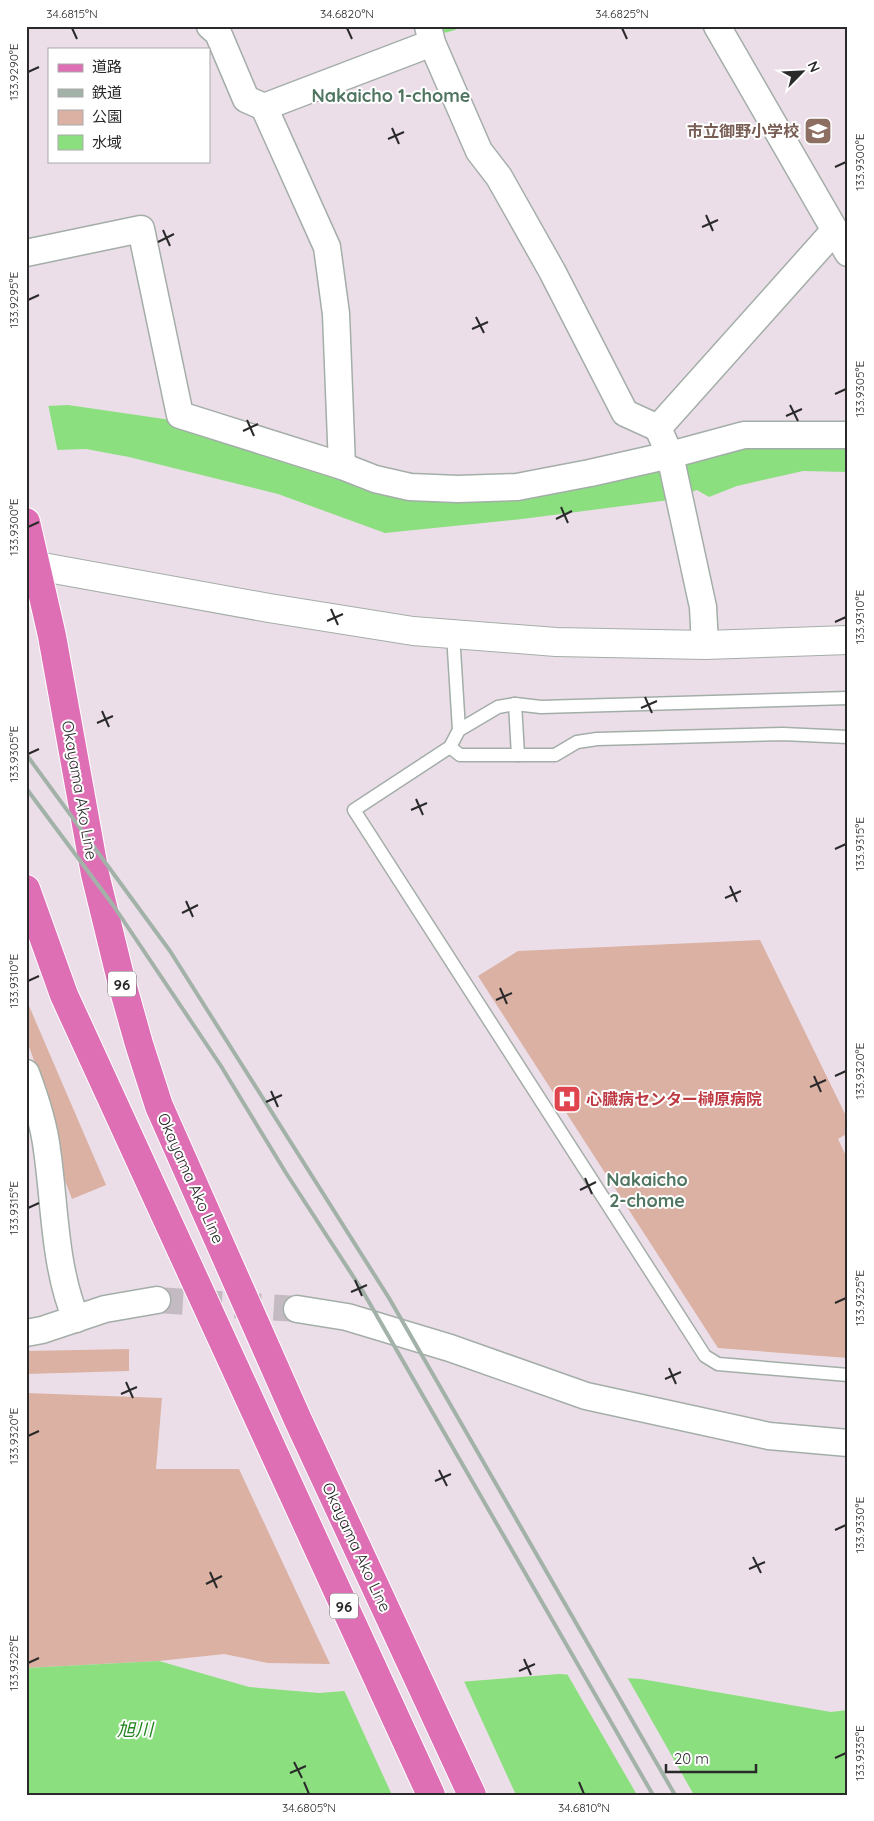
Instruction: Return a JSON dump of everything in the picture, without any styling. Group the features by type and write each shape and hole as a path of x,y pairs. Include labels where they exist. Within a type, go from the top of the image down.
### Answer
{"main road":[{"name":"Okayama Ako Line","path":"26,522 31,565 52,636 95,874 121,980 159,1106 298,1420 472,1795"},
{"name":"96","path":"26,888 64,994 431,1795"}],"street":[{"path":"210,26 218,33 246,99 264,108 327,247 336,314 342,466"},
{"path":"717,26 848,253"},
{"path":"264,108 430,35 480,151 498,177 552,271 625,413 658,428 671,460 703,607 705,645"},
{"path":"26,253 141,229 180,415 342,466 375,480 410,487 458,490 517,487 671,460 744,435 848,435"},
{"path":"658,428 835,230"},
{"path":"31,565 269,608 413,631 556,642 705,645 848,640"},
{"path":"26,1072 47,1147 59,1250 68,1301 76,1319"},
{"path":"26,1334 105,1310 157,1300"},
{"path":"297,1309 347,1317 432,1342 586,1396 769,1436 848,1443"}],"lane":[{"path":"453,634 459,730 450,747 354,810 705,1356 718,1364 848,1375"},
{"path":"459,730 498,707 515,704 541,706 848,698"},
{"path":"515,704 518,755"},
{"path":"450,747 460,755 555,755 577,742 597,739 783,734 848,737"}],"green space":[{"path":"760,940 848,1120 848,1133 838,1139 848,1160 848,1358 718,1348 478,976 518,951"},
{"path":"26,999 106,1185 72,1199 62,1173 49,1103 26,1038"},
{"path":"129,1349 129,1371 26,1374 26,1351"},
{"path":"26,1393 162,1398 156,1469 239,1469 330,1664 268,1663 224,1654 159,1661 26,1668"}],"water":[{"path":"68,405 171,420 371,486 646,472 693,463 726,452 769,445 848,445 848,472 803,471 737,486 709,497 697,490 669,500 522,519 385,533 278,494 129,457 86,449 26,451 26,407"},
{"name":"旭川","path":"159,1661 249,1687 319,1693 559,1674 641,1679 831,1712 848,1710 848,1795 26,1795 26,1668"}],"pier":[{"path":"26,404 48,404 58,453 26,454"},
{"path":"566,1672 626,1675 694,1795 637,1795"},
{"path":"463,1679 516,1795 392,1795 343,1688"}],"waterway":[{"path":"440,26 446,28 453,26"}],"tunnel":[{"path":"157,1300 297,1309"}],"railway":[{"path":"26,754 170,951 389,1298 675,1795"},
{"path":"26,788 113,905 221,1066 286,1173 362,1290 653,1795"}],"place":[{"name":"市立御野小学校","path":"818,131"},
{"name":"心臓病センター榊原病院","path":"567,1099"}],"district":[{"name":"Nakaicho 1-chome","path":"391,95"},
{"name":"Nakaicho 2-chome","path":"647,1189"}]}
